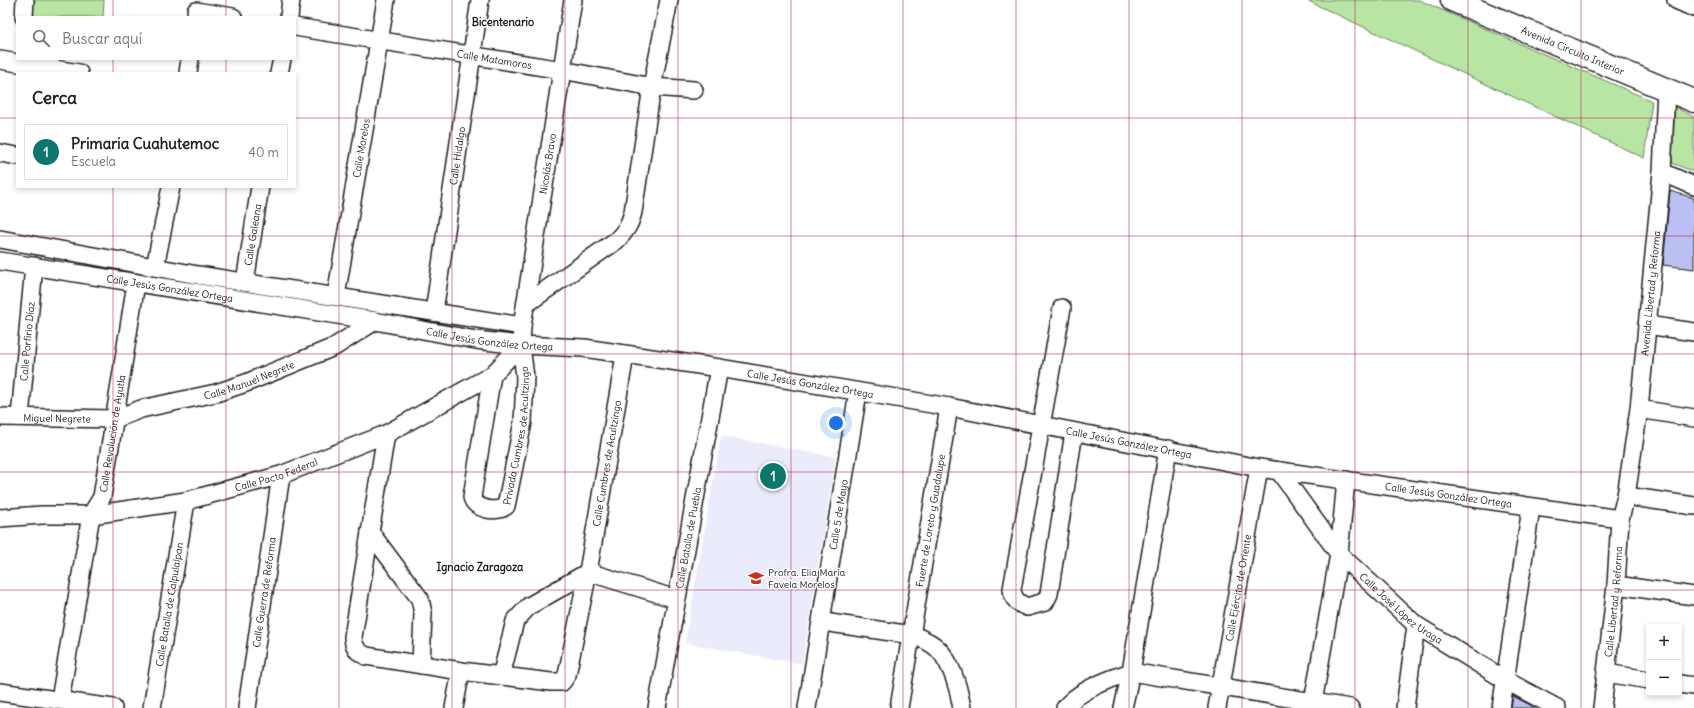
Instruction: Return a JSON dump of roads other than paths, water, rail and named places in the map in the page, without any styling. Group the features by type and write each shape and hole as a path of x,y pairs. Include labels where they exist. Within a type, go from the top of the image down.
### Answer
{"main road":[{"name":"Avenida Circuito Interior","path":"1452,0 1694,101"}],"street":[{"path":"24,16 25,0"},
{"path":"289,16 291,0"},
{"name":"Calle Morelos","path":"336,296 386,0"},
{"name":"Calle Hidalgo","path":"434,312 470,56 480,0"},
{"name":"Nicolás Bravo","path":"521,345 522,326 573,0"},
{"path":"526,304 617,240 628,228 633,212 652,87 669,0"},
{"path":"1676,0 1694,8"},
{"path":"196,9 228,16"},
{"name":"Calle Matamoros","path":"296,27 379,42 562,70 652,87 694,90"},
{"path":"0,60 20,61 74,72"},
{"path":"188,72 190,60"},
{"path":"279,72 282,60"},
{"name":"Avenida Libertad y Reforma","path":"1626,496 1639,409 1662,172 1666,89"},
{"path":"0,153 16,156"},
{"path":"1662,172 1694,186"},
{"path":"155,267 171,188"},
{"name":"Calle Galeana","path":"245,282 260,188"},
{"name":"Calle Jesús González Ortega","path":"0,239 245,282 522,326"},
{"name":"Calle Jesús González Ortega","path":"0,261 376,321 476,340 521,345 584,348 719,368 949,407 1259,468 1532,508 1620,519"},
{"name":"Calle Porfirio Díaz","path":"20,417 34,266"},
{"name":"Calle Revolución de Ayutla","path":"60,700 91,516 102,497 136,283"},
{"path":"1062,308 1012,589 1013,596 1018,603 1027,607 1045,602 1049,594 1074,432"},
{"name":"Calle Manuel Negrete","path":"114,419 141,409 216,393 246,383 334,347 376,321"},
{"path":"1647,325 1694,332"},
{"name":"Privada Cumbres de Acultzingo","path":"492,375 472,497 476,506 481,508 502,508 506,503 522,422 525,377 521,345"},
{"name":"Calle Pacto Federal","path":"0,518 42,514 91,516 186,501 281,475 386,434 492,375 521,345"},
{"name":"Calle Cumbres de Acultzingo","path":"386,434 353,637 354,644 358,651 366,656 421,665 501,676 562,682 567,675 588,572 625,355"},
{"name":"Calle Batalla de Puebla","path":"657,708 719,368"},
{"name":"Calle 5 de Mayo","path":"807,708 823,622 858,392"},
{"name":"Fuerte de Loreto y Guadalupe","path":"899,708 949,407"},
{"path":"1639,409 1694,418"},
{"name":"Miguel Negrete","path":"0,417 114,419"},
{"path":"1123,708 1131,672 1168,450"},
{"name":"Calle Ejército de Oriente","path":"1217,708 1259,468"},
{"name":"Calle José López Uraga","path":"1279,471 1339,554 1416,625 1505,680 1557,708"},
{"name":"Calle Guerra de Reforma","path":"247,708 281,475"},
{"path":"1312,705 1339,554 1346,480"},
{"path":"1626,496 1694,506"},
{"name":"Calle Libertad y Reforma","path":"1602,708 1616,585 1620,519 1626,496"},
{"name":"Calle Batalla de Calpulalpan","path":"152,708 186,501"},
{"path":"1501,708 1532,508"},
{"path":"370,532 420,600 423,613 421,665"},
{"path":"501,676 515,621 529,606 588,572 676,599"},
{"path":"1616,585 1694,596"},
{"path":"823,622 924,638 939,650 955,679 960,692 962,708"},
{"path":"1405,708 1416,625"},
{"path":"454,708 461,671"},
{"path":"1065,708 1086,692 1104,681 1131,672 1312,705 1350,708"},
{"path":"1606,673 1646,680"},
{"path":"1682,684 1694,686"},
{"path":"0,692 113,708"}],"place":[{"name":"Primaria Cuahutemoc","path":"773,476"},
{"name":"Profra. Elia Maria Favela Morelos","path":"756,578"}],"district":[{"name":"Bicentenario","path":"503,22"},
{"name":"Ignacio Zaragoza","path":"480,567"}]}
